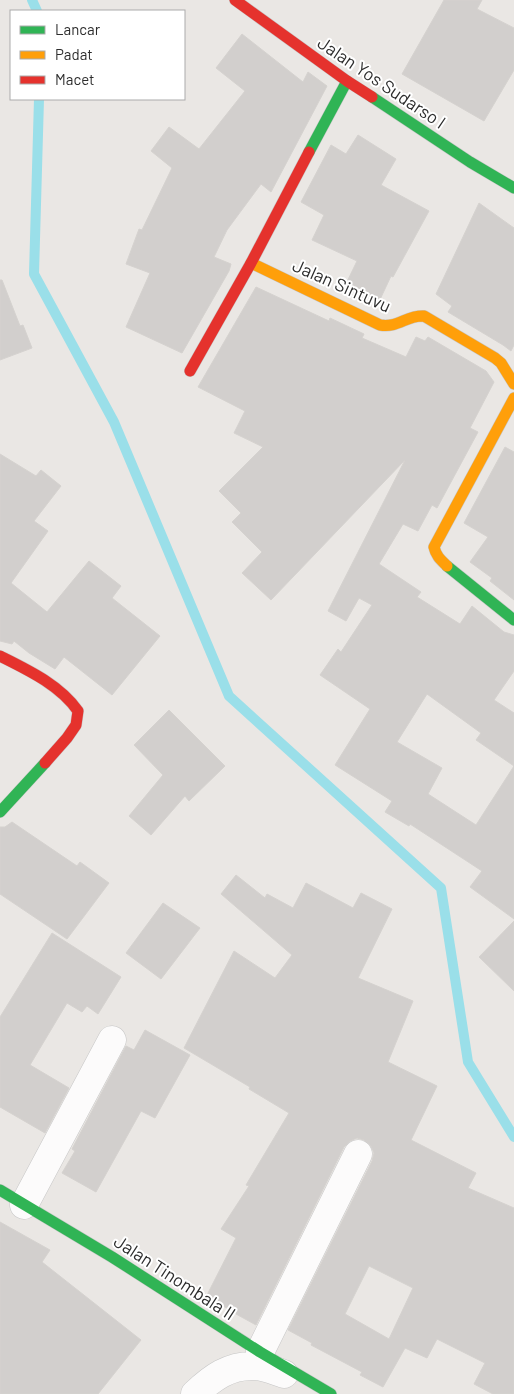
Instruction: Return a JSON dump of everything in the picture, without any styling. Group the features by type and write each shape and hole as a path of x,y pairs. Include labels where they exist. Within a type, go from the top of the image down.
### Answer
{"street":[{"name":"Jalan Yos Sudarso I","path":"235,0 347,81 470,162 514,188"},
{"path":"190,371 251,263 347,81"},
{"name":"Jalan Sintuvu","path":"251,263 380,325 392,326 413,316 424,316 495,358 501,363 514,384"},
{"path":"514,398 434,547 439,559 514,620"},
{"path":"0,656 31,672 69,699 78,712 78,718 76,725 67,738 0,812"},
{"path":"24,1204 112,1040"},
{"path":"260,1352 358,1154"},
{"name":"Jalan Tinombala II","path":"0,1190 112,1257 260,1352 331,1394"},
{"path":"195,1394 210,1380 224,1371 236,1368 254,1366 303,1378"}],"building":[{"path":"444,0 482,0 477,9 514,28 514,70 484,121 402,74"},
{"path":"242,34 303,82 308,72 327,86 271,192 261,184 227,230 214,257 231,264 229,271 182,353 126,327 150,273 126,264 139,229 142,230 172,168 151,151 169,127 199,149 245,91 216,68"},
{"path":"358,135 396,159 381,185 429,211 393,277 391,276 377,306 343,290 357,261 312,240 324,215 301,202 331,145 346,154"},
{"path":"479,203 514,228 514,345 511,351 448,312 452,306 436,294"},
{"path":"0,280 2,280 20,326 23,325 32,348 0,360"},
{"path":"256,287 329,321 330,318 364,334 362,338 406,357 416,337 425,341 428,337 486,371 494,382 470,428 478,432 437,508 432,505 418,531 403,524 379,564 421,592 417,597 460,624 472,606 504,632 514,635 514,671 494,700 514,713 514,766 514,919 470,887 482,871 410,824 409,826 385,812 392,801 335,765 370,709 320,675 338,649 341,652 372,605 359,598 346,621 328,611 405,460 271,600 242,573 262,552 232,522 241,513 219,491 263,447 234,433 245,411 198,387","holes":["427,694 481,733 476,740 514,766 476,825 428,794 442,768 397,742"]},
{"path":"505,447 514,452 514,600 490,581 492,578 470,562 488,537 464,523"},
{"path":"0,454 36,476 41,470 61,486 34,521 48,531 11,583 47,612 89,561 121,586 112,598 160,636 112,695 64,657 55,669 14,641 12,644 0,641"},
{"path":"169,710 225,766 189,801 185,796 151,835 129,816 163,775 134,745"},
{"path":"12,822 77,866 80,862 109,883 67,939 0,894 0,827 5,827"},
{"path":"236,875 265,898 267,894 293,908 306,883 353,908 361,893 392,909 358,978 413,1001 388,1062 437,1086 411,1140 476,1173 468,1188 514,1208 514,1394 493,1394 474,1384 485,1363 437,1339 427,1358 405,1348 383,1387 360,1375 362,1372 311,1345 312,1343 288,1330 372,1161 374,1153 371,1146 364,1140 357,1138 350,1141 344,1147 256,1325 206,1297 236,1238 221,1229 249,1186 246,1185 289,1113 249,1089 250,1087 184,1048 234,951 275,978 292,955 221,894","holes":["369,1266 413,1288 389,1339 345,1314"]},
{"path":"163,903 200,928 161,979 126,953"},
{"path":"514,921 514,991 479,957"},
{"path":"52,933 121,977 98,1014 87,1006 82,1012 67,1003 30,1065 69,1088 45,1133 0,1107 0,1017"},
{"path":"145,1030 190,1055 155,1118 141,1111 96,1192 62,1173 75,1151 72,1149 126,1046 134,1050"},
{"path":"0,1222 50,1250 42,1262 141,1340 98,1394 0,1394"}],"waterway":[{"path":"32,0 37,10"},
{"path":"39,100 34,274 114,422 229,696 441,888 468,1062 514,1137"}],"traffic: fast":[{"path":"309,152 347,81"},
{"path":"372,97 470,162 514,188"},
{"path":"447,566 514,620"},
{"path":"0,812 45,763"},
{"path":"0,1190 112,1257 260,1352 331,1394"}],"traffic: slow":[{"path":"251,263 380,325 392,325 412,317 424,316 495,358 501,363 514,384"},
{"path":"447,566 437,555 434,547 514,398"}],"traffic: jam":[{"path":"235,0 372,97"},
{"path":"190,371 251,263 309,152"},
{"path":"0,656 53,686 78,711 76,725 45,763"}]}
